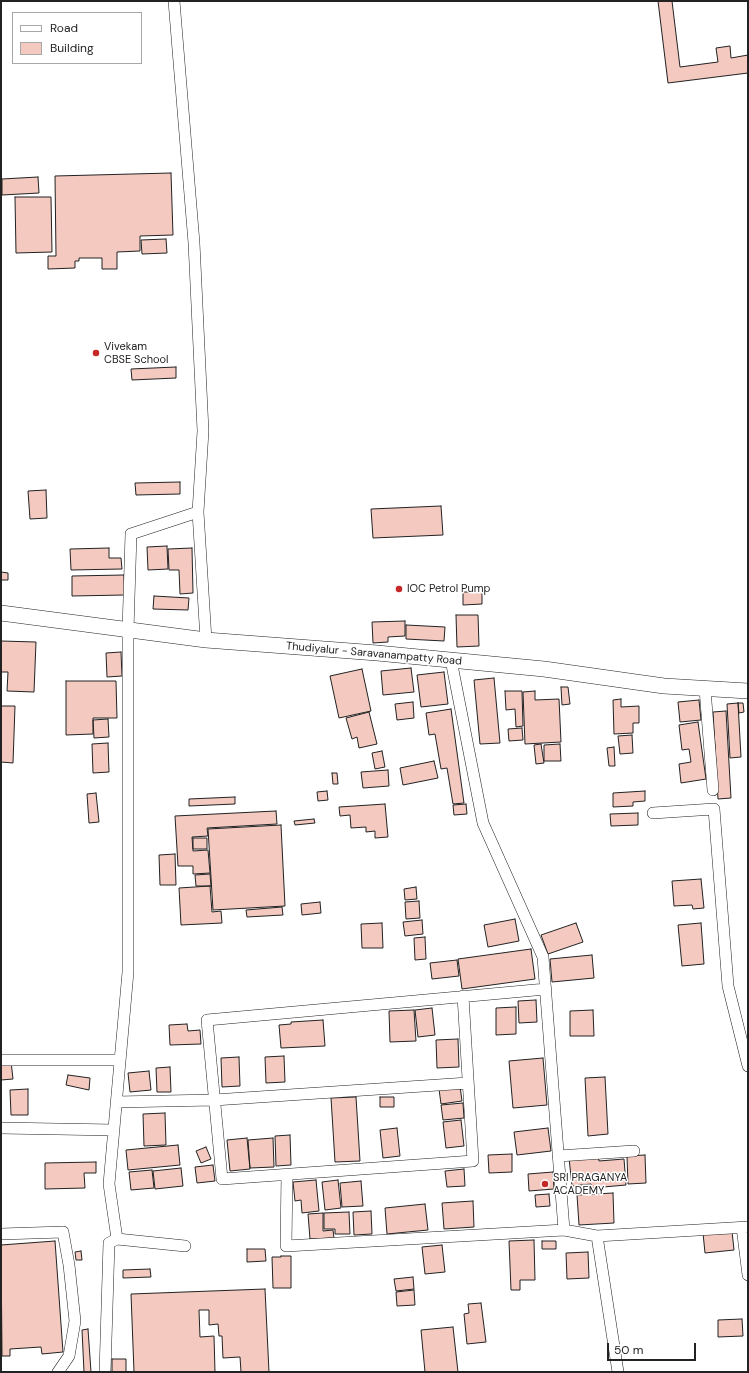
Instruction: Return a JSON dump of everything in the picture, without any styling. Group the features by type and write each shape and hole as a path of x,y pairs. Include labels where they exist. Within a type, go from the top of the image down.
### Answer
{"main road":[{"name":"Thudiyalur - Saravanampatty Road","path":"1,613 206,640 544,668 664,686 748,691"}],"street":[{"path":"174,1 194,243 203,431 198,512 206,640"},
{"path":"117,1239 109,1184 128,972 128,630 131,534 198,512"},
{"path":"451,660 483,823 543,958 564,1230"},
{"path":"705,688 713,790"},
{"path":"653,813 714,809 728,986 748,1066"},
{"path":"463,996 473,1161 222,1179 207,1020 463,996 546,989"},
{"path":"1,1060 120,1060"},
{"path":"116,1102 214,1100 468,1083"},
{"path":"1,1128 114,1130"},
{"path":"558,1156 634,1151"},
{"path":"287,1174 286,1246 564,1230 597,1236 745,1227 748,1275"},
{"path":"1,1234 63,1232 69,1265 75,1322 69,1356 58,1372"},
{"path":"597,1236 618,1372"},
{"path":"105,1372 110,1243 117,1239 185,1246"}],"building":[{"path":"658,1 672,1 680,67 718,62 716,48 730,46 731,58 748,55 748,73 668,83"},
{"path":"171,173 173,235 140,236 140,251 117,252 117,269 102,269 102,258 79,258 79,261 75,261 75,268 48,269 48,256 56,256 55,176"},
{"path":"38,177 39,193 2,195 2,179"},
{"path":"15,197 51,197 52,252 16,253"},
{"path":"166,239 167,253 142,254 141,240"},
{"path":"176,367 176,378 132,380 131,369"},
{"path":"180,482 180,494 136,495 135,483"},
{"path":"46,490 47,518 30,519 28,491"},
{"path":"441,506 443,535 373,538 371,509"},
{"path":"167,546 168,569 148,570 147,547"},
{"path":"109,548 109,558 121,558 122,569 71,570 70,549"},
{"path":"192,548 193,593 180,594 179,570 169,570 168,549"},
{"path":"1,572 8,573 8,580 1,580"},
{"path":"124,575 125,595 72,596 72,576"},
{"path":"463,592 482,592 482,604 463,605"},
{"path":"154,596 189,598 188,610 153,609"},
{"path":"456,615 478,615 479,646 457,647"},
{"path":"405,621 405,636 388,637 388,642 373,643 372,622"},
{"path":"406,625 445,627 444,641 406,639"},
{"path":"1,641 36,642 34,692 7,691 8,672 1,672"},
{"path":"121,652 122,676 107,677 106,653"},
{"path":"411,668 414,692 383,695 381,671"},
{"path":"362,669 371,711 339,718 330,676"},
{"path":"444,672 448,704 421,707 417,675"},
{"path":"494,678 500,743 480,744 474,680"},
{"path":"66,681 116,681 117,718 93,718 93,734 66,735"},
{"path":"561,687 568,687 570,704 562,705"},
{"path":"505,691 522,691 523,726 516,727 515,709 506,710"},
{"path":"535,691 535,700 559,699 561,742 525,744 523,692"},
{"path":"621,699 621,707 639,706 639,723 633,723 633,733 614,734 613,700"},
{"path":"699,700 701,720 680,722 678,702"},
{"path":"413,702 414,718 397,720 395,704"},
{"path":"738,703 743,703 744,712 739,713"},
{"path":"738,703 741,757 730,758 727,704"},
{"path":"1,706 15,706 13,763 1,762"},
{"path":"451,709 464,803 453,804 447,768 441,769 435,734 429,735 426,713"},
{"path":"726,711 731,798 718,799 713,712"},
{"path":"369,712 377,744 359,748 357,737 352,739 346,718"},
{"path":"108,719 109,737 94,738 93,720"},
{"path":"698,722 706,779 681,783 679,764 691,762 689,749 682,750 679,725"},
{"path":"522,728 523,740 509,741 508,729"},
{"path":"632,735 633,753 620,754 618,736"},
{"path":"108,743 109,772 93,773 92,744"},
{"path":"541,744 544,763 536,764 534,745"},
{"path":"560,744 561,761 544,761 544,745"},
{"path":"614,747 615,766 609,766 607,748"},
{"path":"382,751 385,767 375,769 372,753"},
{"path":"434,761 438,778 403,785 400,768"},
{"path":"388,770 389,786 363,788 361,772"},
{"path":"332,773 337,773 338,784 333,784"},
{"path":"327,791 328,800 318,801 317,792"},
{"path":"645,791 645,801 633,802 633,806 613,807 613,793"},
{"path":"96,793 99,822 89,823 87,794"},
{"path":"235,797 235,804 189,806 189,799"},
{"path":"385,804 388,837 375,838 375,831 366,832 366,827 351,828 350,815 340,816 339,807"},
{"path":"466,804 467,814 454,815 453,805"},
{"path":"276,811 277,824 207,828 208,836 192,837 193,851 208,850 210,873 193,874 193,866 178,866 175,816"},
{"path":"638,813 638,825 611,826 610,814"},
{"path":"314,819 315,823 295,825 294,821"},
{"path":"281,825 285,906 213,910 208,829"},
{"path":"193,838 207,838 207,849 193,849"},
{"path":"175,854 176,885 160,885 159,855"},
{"path":"210,874 211,886 196,886 195,875"},
{"path":"701,879 704,908 693,909 692,905 674,906 672,881"},
{"path":"210,886 212,912 221,911 222,923 181,925 179,888"},
{"path":"416,887 417,899 405,900 404,889"},
{"path":"419,901 420,918 406,919 405,902"},
{"path":"320,902 321,913 302,915 301,904"},
{"path":"282,907 283,915 247,917 246,910"},
{"path":"515,919 519,941 488,947 484,925"},
{"path":"422,920 423,934 405,936 403,922"},
{"path":"382,923 383,948 362,948 361,924"},
{"path":"576,923 583,942 548,954 541,935"},
{"path":"701,923 704,964 682,966 678,925"},
{"path":"425,937 426,959 415,960 414,938"},
{"path":"531,949 535,979 462,989 458,959"},
{"path":"592,955 594,978 552,982 550,959"},
{"path":"457,960 459,976 432,979 430,963"},
{"path":"536,1000 537,1022 519,1023 518,1001"},
{"path":"516,1007 516,1034 496,1035 496,1008"},
{"path":"432,1008 435,1035 418,1037 415,1010"},
{"path":"414,1010 416,1041 390,1042 389,1011"},
{"path":"593,1010 594,1036 570,1036 570,1011"},
{"path":"323,1020 325,1046 281,1048 279,1025 291,1024 291,1022"},
{"path":"187,1024 188,1031 200,1030 201,1044 170,1045 169,1025"},
{"path":"458,1039 459,1067 437,1068 436,1040"},
{"path":"284,1056 285,1082 266,1083 265,1057"},
{"path":"239,1057 240,1086 222,1087 221,1058"},
{"path":"543,1058 547,1105 513,1108 509,1061"},
{"path":"1,1061 11,1061 13,1079 1,1080"},
{"path":"170,1067 171,1092 157,1092 156,1068"},
{"path":"149,1071 151,1090 130,1092 128,1073"},
{"path":"68,1075 90,1078 89,1090 66,1085"},
{"path":"605,1077 608,1134 588,1136 585,1078"},
{"path":"460,1086 462,1101 441,1104 439,1089"},
{"path":"28,1089 28,1115 11,1115 10,1090"},
{"path":"356,1097 360,1161 335,1162 331,1098"},
{"path":"380,1097 394,1097 394,1107 380,1107"},
{"path":"463,1103 464,1118 443,1120 441,1105"},
{"path":"165,1113 166,1145 144,1146 143,1114"},
{"path":"461,1120 464,1146 446,1148 443,1122"},
{"path":"397,1128 400,1156 383,1158 380,1130"},
{"path":"548,1128 551,1151 517,1155 514,1132"},
{"path":"290,1135 291,1165 276,1166 275,1136"},
{"path":"247,1138 250,1169 230,1171 227,1140"},
{"path":"273,1138 274,1167 250,1168 248,1140"},
{"path":"178,1145 180,1165 128,1170 126,1150"},
{"path":"206,1147 211,1159 201,1163 196,1151"},
{"path":"512,1154 512,1172 489,1173 488,1155"},
{"path":"598,1155 599,1161 624,1159 626,1185 592,1188 591,1184 572,1186 569,1158"},
{"path":"645,1155 646,1183 628,1184 627,1156"},
{"path":"96,1162 96,1173 84,1173 85,1188 45,1189 45,1163"},
{"path":"213,1165 215,1181 197,1183 195,1167"},
{"path":"181,1168 183,1186 155,1189 153,1171"},
{"path":"464,1169 465,1186 447,1187 445,1171"},
{"path":"152,1170 154,1188 131,1190 129,1172"},
{"path":"553,1172 554,1189 529,1191 528,1174"},
{"path":"316,1180 319,1211 302,1213 301,1200 295,1201 293,1182"},
{"path":"338,1180 341,1208 325,1210 322,1182"},
{"path":"361,1181 363,1206 342,1207 340,1183"},
{"path":"613,1193 614,1223 579,1225 577,1195"},
{"path":"549,1194 550,1206 536,1207 535,1195"},
{"path":"473,1201 474,1227 444,1229 442,1203"},
{"path":"425,1204 428,1230 387,1234 385,1208"},
{"path":"371,1211 372,1234 354,1235 353,1212"},
{"path":"349,1212 350,1234 335,1234 335,1229 324,1229 324,1213"},
{"path":"323,1213 323,1231 333,1230 334,1238 310,1239 308,1214"},
{"path":"732,1231 734,1250 705,1253 703,1233"},
{"path":"534,1240 535,1280 520,1280 520,1290 511,1290 509,1241"},
{"path":"55,1241 63,1352 42,1354 41,1347 10,1349 10,1356 2,1356 1,1245"},
{"path":"542,1241 556,1241 556,1249 542,1249"},
{"path":"442,1245 445,1272 425,1274 422,1247"},
{"path":"247,1249 265,1249 266,1261 247,1262"},
{"path":"81,1251 82,1260 76,1260 75,1252"},
{"path":"588,1252 589,1278 567,1279 566,1253"},
{"path":"291,1256 291,1288 273,1288 272,1257"},
{"path":"150,1269 151,1277 123,1278 123,1270"},
{"path":"413,1277 414,1289 396,1291 394,1279"},
{"path":"265,1289 269,1372 241,1372 240,1357 223,1358 222,1336 219,1336 218,1324 209,1325 209,1310 199,1310 200,1337 214,1336 215,1372 134,1372 131,1294"},
{"path":"414,1290 415,1305 397,1306 396,1292"},
{"path":"481,1303 486,1342 467,1344 464,1314 469,1313 468,1304"},
{"path":"742,1319 743,1336 718,1337 718,1320"},
{"path":"453,1327 458,1372 425,1372 421,1330"},
{"path":"88,1329 91,1372 84,1372 82,1330"},
{"path":"112,1359 126,1359 126,1372 112,1372"}],"place":[{"name":"Vivekam CBSE School","path":"96,353"},
{"name":"IOC Petrol Pump","path":"399,589"},
{"name":"SRI PRAGANYA ACADEMY","path":"545,1184"}]}
